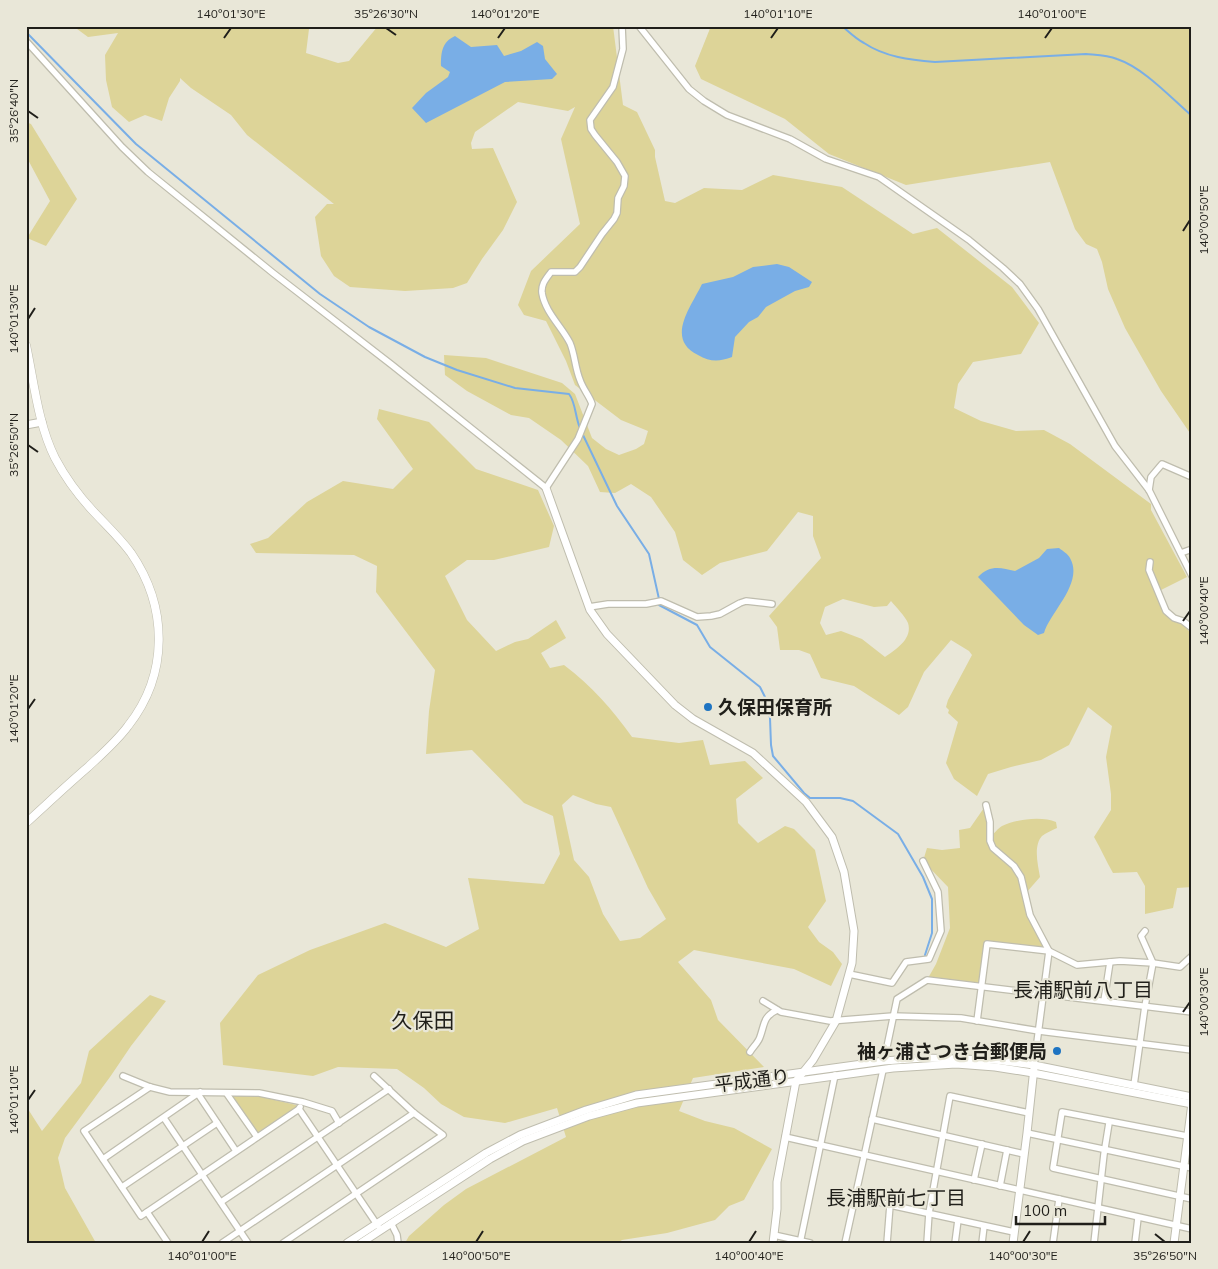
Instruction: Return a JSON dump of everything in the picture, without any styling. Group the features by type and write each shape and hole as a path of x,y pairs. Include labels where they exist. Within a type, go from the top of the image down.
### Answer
{"main road":[{"path":"26,345 42,422 56,460 72,485 91,509 122,541 146,577 154,598 159,622 159,648 150,690 140,708 128,726 103,752 26,823"}],"street":[{"path":"546,488 578,439 592,404 585,394 579,378 570,343 544,300 542,286 551,272 575,272 617,213 618,198 624,186 625,176 618,162 595,135 590,120 613,88 623,49 622,26"},
{"path":"639,26 689,89 704,101 727,115 790,139 826,159 879,177 969,240 1020,284 1038,309 1115,446 1149,490 1192,576"},
{"path":"26,41 122,147 148,172 546,488 589,607 608,634 675,705 693,718 753,753 806,802 832,837 844,872 854,930 852,963 836,1021 813,1060 796,1081 776,1182 777,1209 773,1239 810,1243"},
{"path":"26,425 42,422"},
{"path":"1149,490 1151,478 1162,464 1192,477"},
{"path":"1181,553 1192,550"},
{"path":"1150,562 1149,570 1166,611 1192,628"},
{"path":"589,607 608,604 646,604 661,601 697,616 711,616 720,614 746,601 772,604"},
{"path":"986,805 990,822 990,841 993,848 1014,866 1021,877 1030,915 1049,952 1033,1069 1013,1243"},
{"path":"849,974 892,983 906,962 929,959 941,931 938,892 923,861"},
{"path":"1134,1085 1153,963 1141,936 1145,931"},
{"path":"977,1021 988,944 1049,952 1077,966 1120,961 1180,967 1192,956"},
{"path":"1104,1000 1110,962"},
{"path":"884,1061 896,999 927,980 1192,1012"},
{"path":"763,1001 781,1012 836,1021 893,1016 961,1018 1038,1031 1192,1050"},
{"path":"750,1052 759,1040 765,1019 777,1010"},
{"name":"平成通り","path":"347,1243 378,1226 486,1152 520,1135 586,1110 636,1095 884,1061 956,1058 995,1060 1192,1104"},
{"name":"平成通り","path":"362,1243 378,1226 391,1223 490,1158 523,1141 589,1116 637,1103 835,1075 956,1064 1033,1069 1134,1085 1192,1097"},
{"path":"845,1243 883,1070"},
{"path":"801,1242 835,1075"},
{"path":"123,1076 150,1087 170,1092 260,1093 332,1111 339,1123"},
{"path":"282,1243 443,1135 414,1113 374,1076"},
{"path":"150,1087 84,1131 141,1216 299,1109 301,1102"},
{"path":"221,1202 389,1089"},
{"path":"103,1159 199,1093"},
{"path":"199,1093 236,1151"},
{"path":"227,1094 257,1137"},
{"path":"926,1243 929,1213 950,1096 1029,1113"},
{"path":"1174,1243 1192,1104"},
{"path":"299,1109 378,1226"},
{"path":"1189,1137 1109,1123 1062,1112 1054,1168 1192,1199"},
{"path":"222,1243 414,1113"},
{"path":"164,1118 248,1243"},
{"path":"872,1119 1024,1154"},
{"path":"122,1187 217,1123"},
{"path":"1094,1243 1104,1149 1109,1123"},
{"path":"1027,1133 1192,1168"},
{"path":"785,1136 1192,1229"},
{"path":"974,1180 982,1144"},
{"path":"1000,1186 1007,1150"},
{"path":"856,1196 1014,1232"},
{"path":"1053,1243 1059,1199"},
{"path":"887,1243 890,1205"},
{"path":"147,1212 168,1243"},
{"path":"1135,1243 1138,1218"},
{"path":"955,1243 958,1220"},
{"path":"391,1223 397,1234 398,1243"},
{"path":"982,1243 984,1226"}],"shaded area":[{"path":"73,26 295,26 309,29 306,53 338,63 349,61 378,26 613,26 623,105 637,112 655,150 665,201 675,203 704,188 742,190 773,175 842,187 913,234 937,228 1012,287 1039,323 1021,354 973,362 958,384 954,408 981,421 1016,431 1044,430 1070,444 1151,504 1151,510 1187,577 1155,593 1169,617 1182,624 1192,634 1192,887 1177,888 1173,908 1145,914 1145,886 1137,872 1113,873 1094,837 1111,810 1111,794 1106,757 1112,726 1088,707 1069,745 1041,760 988,774 977,796 954,779 946,763 958,722 948,713 949,710 946,707 972,655 969,651 951,640 924,672 908,707 899,715 854,686 821,678 810,654 799,650 780,650 777,627 769,616 821,558 813,536 813,516 798,512 767,551 720,563 702,575 683,560 675,532 651,497 631,484 615,493 600,492 588,466 561,440 529,418 511,415 467,391 445,375 444,355 486,358 562,383 575,394 592,438 606,449 619,455 644,444 648,431 621,420 575,385 566,361 546,321 524,315 518,305 531,271 580,224 561,139 575,107 568,111 518,102 475,132 471,143 472,149 493,148 517,202 503,230 467,283 453,288 405,291 350,287 334,276 321,256 315,217 327,204 334,204 247,135 231,115 191,88 180,78 169,98 162,121 145,115 129,122 112,107 106,80 105,55 118,33 88,37","holes":["843,599 874,607 887,606 891,601 908,623 909,629 906,639 885,657 862,639 841,631 826,635 820,623 825,607"]},
{"path":"711,26 1192,26 1192,436 1161,391 1125,328 1108,289 1097,249 1086,244 1075,229 1050,162 906,185 829,154 785,119 701,79 695,66"},
{"path":"26,122 31,124 77,199 46,246 27,238 50,201 26,156"},
{"path":"379,409 429,422 476,469 538,490 554,526 549,547 494,560 467,560 445,576 467,620 496,651 515,642 528,639 556,620 566,638 541,653 550,668 564,665 584,681 601,698 632,737 679,743 703,740 710,765 745,761 763,778 736,799 738,823 758,843 785,826 794,829 815,850 826,901 808,927 819,942 833,952 842,964 831,986 794,969 694,950 678,962 711,1000 718,1020 764,1067 693,1078 679,1111 705,1121 734,1128 772,1149 744,1200 729,1206 715,1220 667,1233 622,1240 617,1243 405,1243 409,1236 444,1205 466,1189 566,1137 557,1108 505,1123 464,1117 441,1104 424,1088 397,1069 338,1067 313,1076 223,1065 220,1023 258,975 310,950 385,923 446,947 479,929 468,878 544,884 560,854 553,816 524,803 472,750 426,754 429,711 435,670 376,592 377,566 354,555 256,553 250,544 268,538 307,502 343,481 393,489 413,469 377,419","holes":["573,795 596,804 611,807 648,888 666,919 640,938 620,941 603,914 589,877 574,860 562,805"]},
{"path":"986,805 990,837 1000,827 1014,822 1044,819 1056,822 1057,828 1042,836 1039,840 1037,856 1040,877 1026,893 1030,915 1049,951 988,944 982,987 927,980 936,964 950,928 948,887 923,861 927,848 942,850 960,848 959,830 970,828"},
{"path":"150,995 166,1001 65,1138 58,1158 65,1188 96,1243 26,1243 26,1106 42,1131 81,1083 89,1051"},
{"path":"232,1096 258,1096 296,1105 297,1107 257,1133"}],"water":[{"path":"455,36 471,47 497,45 504,56 521,51 537,42 543,46 545,59 557,74 552,79 505,82 426,123 412,108 426,93 448,77 450,72 441,66 442,52 447,41"},
{"path":"777,264 789,267 812,282 809,287 795,291 766,307 758,317 749,322 735,337 732,357 723,360 711,360 698,355 688,348 683,340 684,322 687,312 702,284 733,277 753,267"},
{"path":"1059,548 1070,558 1073,567 1073,577 1065,597 1044,633 1038,635 1024,625 978,577 986,570 995,568 1015,571 1039,558 1047,549"}],"waterway":[{"path":"842,26 858,40 880,52 916,60 935,62 1086,54 1102,55 1117,59 1137,69 1192,116"},
{"path":"26,32 136,144 320,294 369,327 425,357 457,370 515,388 569,394 580,428"},
{"path":"583,435 617,506 649,554 659,599"},
{"path":"659,604 697,625 710,647 760,687 765,697 770,718 773,756 804,793 810,798 840,798 853,801 898,834 923,877 932,899 932,933 925,955"}],"place":[{"name":"久保田保育所","path":"708,707"},
{"name":"袖ヶ浦さつき台郵便局","path":"1057,1051"}],"district":[{"name":"長浦駅前八丁目","path":"1083,989"},
{"name":"久保田","path":"423,1020"},
{"name":"長浦駅前七丁目","path":"896,1197"}]}
